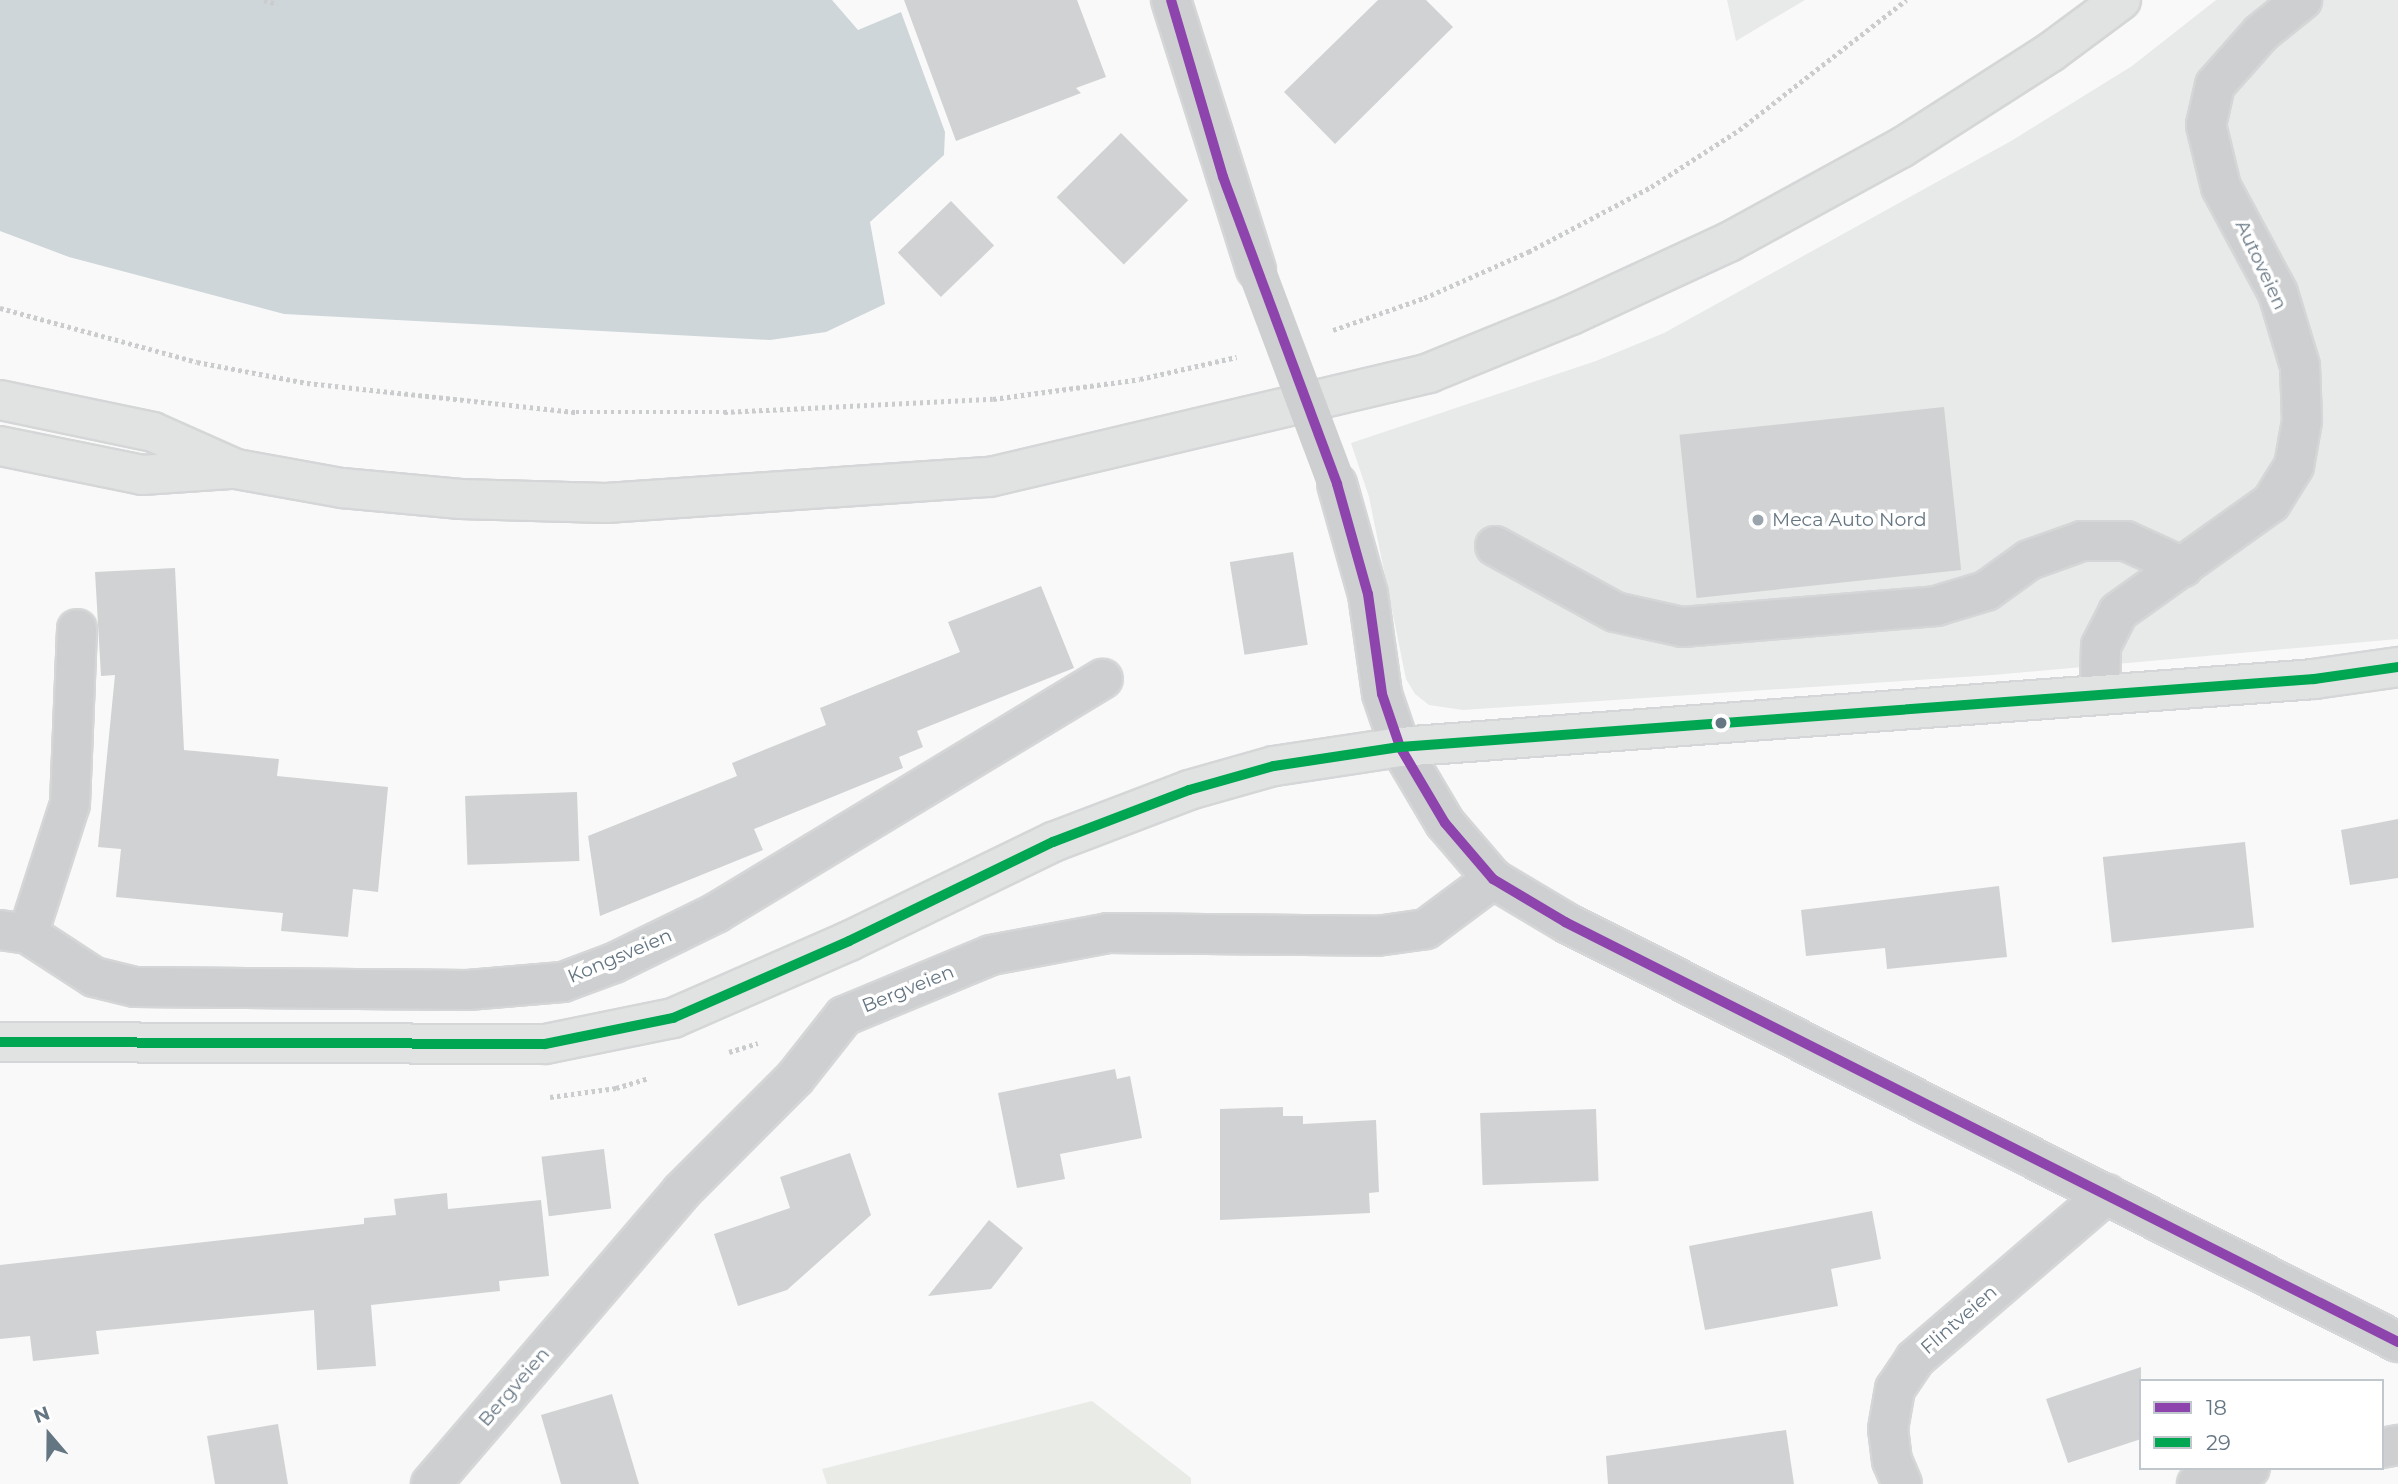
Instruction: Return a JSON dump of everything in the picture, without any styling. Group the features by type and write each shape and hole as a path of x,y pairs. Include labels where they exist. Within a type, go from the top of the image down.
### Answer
{"main road":[{"path":"2051,52 2091,0"},
{"path":"0,446 142,475 236,469 342,488 460,499 607,503 990,477 1133,446 1429,373 1571,315 1729,242 1901,148 2051,52 2121,0"},
{"path":"0,400 153,432 236,469"},
{"path":"0,1042 465,1046 545,1044 605,1035 673,1018 748,986 1053,842 1144,806 1274,766 1400,747 2100,692 2314,679 2398,667"}],"street":[{"path":"1171,0 1256,269 1337,484 1368,594 1382,694 1400,747 1445,823 1493,879 1565,922 2398,1342"},
{"name":"Autoveien","path":"2100,692 2101,646 2118,612 2271,503 2294,466 2301,421 2300,366 2278,293 2221,187 2206,125 2214,85 2262,33 2302,0"},
{"path":"1495,546 1615,612 1682,626 1936,606 1986,591 2029,560 2082,541 2126,541 2183,567"},
{"path":"14,932 70,804 77,629"},
{"name":"Kongsveien","path":"14,932 94,977 135,987 468,990 563,982 614,963 716,913 1103,679"},
{"name":"Bergveien","path":"431,1484 681,1192 795,1078 844,1016 991,955 1108,933 1377,936 1426,929 1493,879"},
{"name":"Flintveien","path":"1902,1484 1892,1461 1888,1429 1895,1389 1914,1359 2107,1194"},
{"path":"2197,1484 2243,1470"}],"path":[{"path":"264,0 276,4"},
{"path":"1321,333 1424,298 1494,268 1651,187 1739,130 1906,0"},
{"path":"0,308 197,362 307,383 576,412 724,412 993,399 1140,379 1245,355"}],"shaded area":[{"path":"0,0 832,0 858,30 901,12 945,132 944,155 870,222 885,304 826,332 770,340 284,314 69,257 0,231"},
{"path":"1727,0 1805,0 1736,41"},
{"path":"2216,0 2398,0 2398,639 1993,675 1463,710 1429,705 1415,694 1406,679 1369,497 1351,443 1596,361 1664,333 2011,141 2132,66"},
{"path":"1092,1401 1191,1478 1191,1484 827,1484 822,1469"}],"building":[{"path":"904,0 1077,0 1106,77 1076,88 1081,93 956,141"},
{"path":"1378,0 1426,0 1453,27 1335,144 1284,92"},
{"path":"1121,133 1188,200 1124,265 1057,197"},
{"path":"951,201 994,246 941,297 898,252"},
{"path":"1944,407 1961,570 1697,598 1679,435"},
{"path":"1293,552 1308,645 1244,655 1230,562"},
{"path":"175,568 184,750 279,759 277,776 388,787 378,892 353,889 348,937 281,931 283,913 116,897 121,849 98,847 115,675 101,676 95,572"},
{"path":"1041,586 1074,668 917,731 923,747 899,757 903,768 754,829 763,850 600,916 588,836 737,776 732,763 826,725 820,708 960,652 948,622"},
{"path":"577,792 579,861 467,865 465,796"},
{"path":"2398,819 2398,878 2350,885 2341,830"},
{"path":"2245,842 2254,928 2112,942 2103,857"},
{"path":"1999,886 2007,957 1887,969 1885,948 1806,956 1801,910"},
{"path":"1115,1069 1117,1079 1130,1076 1142,1138 1060,1154 1065,1179 1017,1188 998,1093"},
{"path":"1283,1107 1283,1116 1303,1116 1303,1124 1376,1120 1379,1192 1369,1193 1370,1213 1220,1220 1220,1109"},
{"path":"1596,1109 1599,1181 1483,1185 1480,1113"},
{"path":"604,1149 611,1209 549,1216 541,1157"},
{"path":"850,1153 871,1215 787,1290 738,1306 714,1234 790,1208 780,1177"},
{"path":"447,1193 448,1209 541,1200 549,1276 499,1281 500,1291 371,1305 376,1366 317,1370 314,1310 96,1331 99,1354 33,1361 30,1336 0,1339 0,1265 364,1224 364,1218 396,1215 394,1199"},
{"path":"1872,1211 1881,1259 1831,1269 1838,1306 1705,1330 1689,1246"},
{"path":"989,1220 1023,1248 991,1289 928,1296"},
{"path":"2141,1367 2139,1440 2068,1463 2046,1399"},
{"path":"612,1394 639,1484 561,1484 541,1415"},
{"path":"278,1424 288,1484 215,1484 207,1436"},
{"path":"1786,1430 1794,1484 1608,1484 1606,1456"}],"transit line":[{"name":"18","path":"1171,0 1223,177 1337,484 1368,594 1382,694 1400,747 1445,823 1493,879 1565,922 2398,1342"},
{"name":"29","path":"0,1042 545,1044 673,1018 849,941 1053,842 1189,790 1274,766 1400,747 2314,679 2398,667"}],"place":[{"name":"Meca Auto Nord","path":"1758,520"}]}
